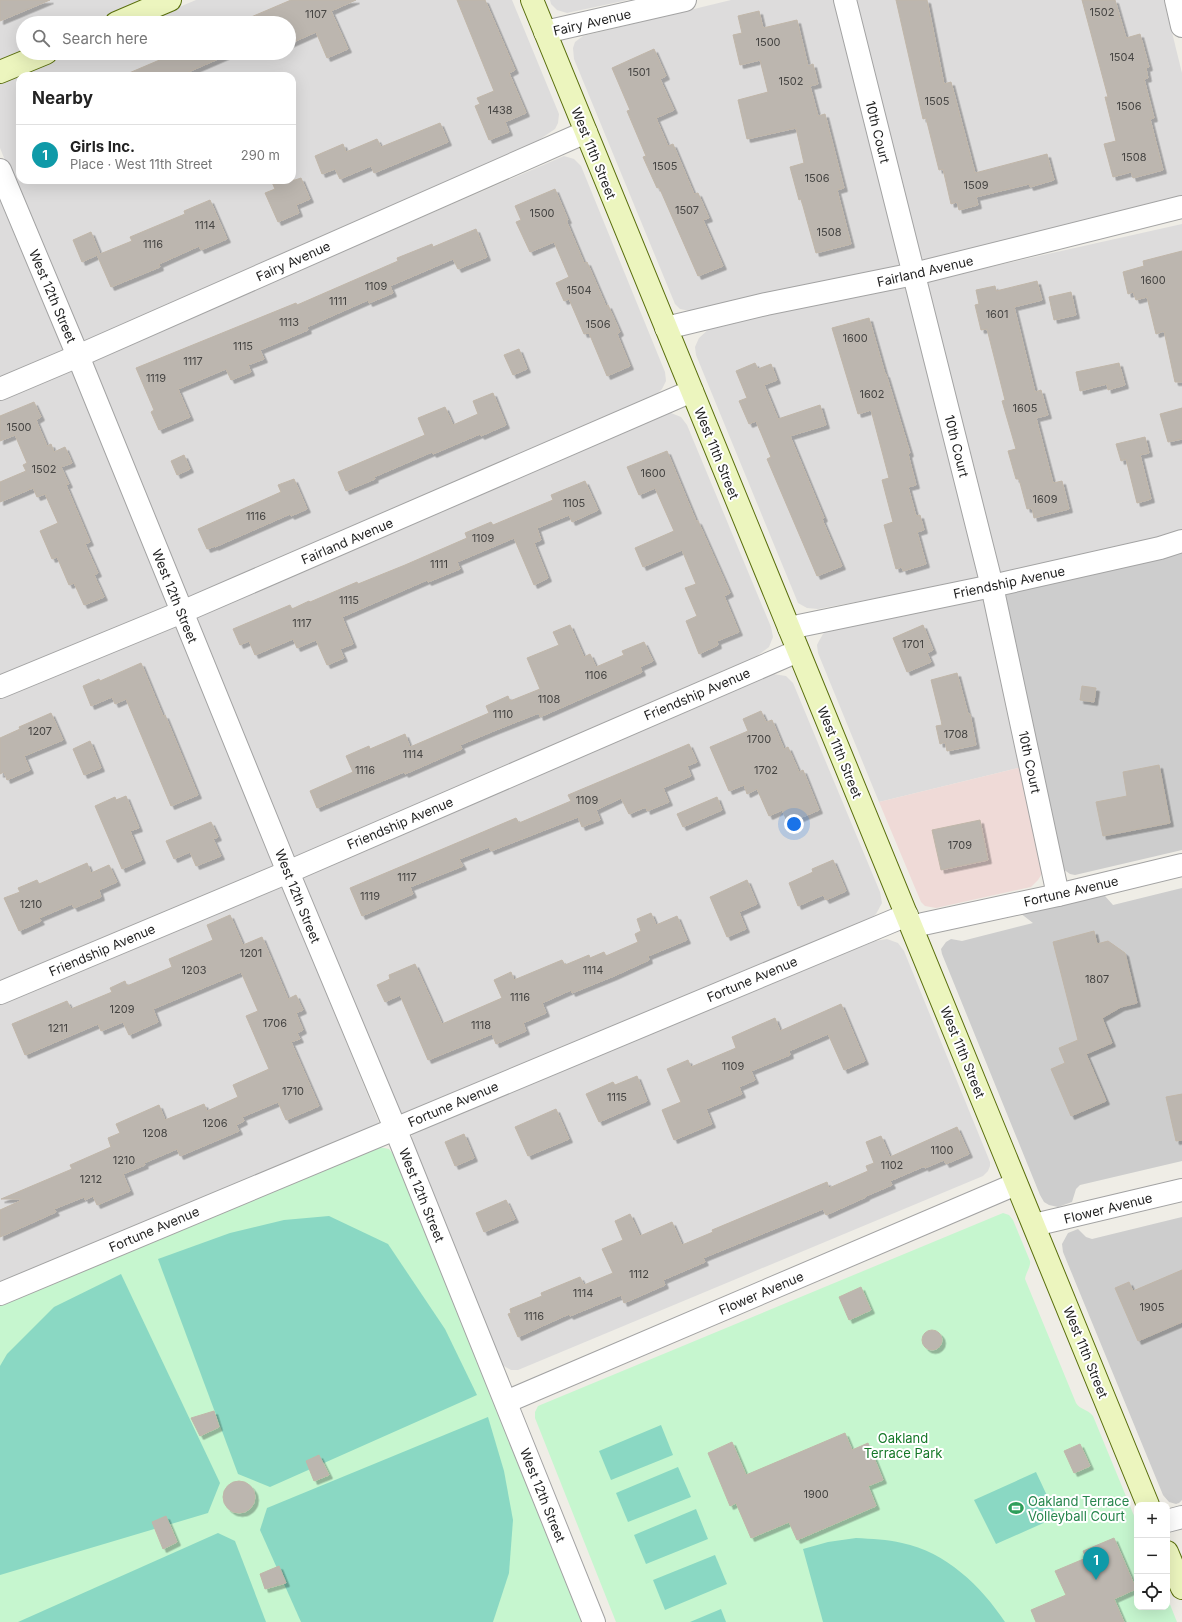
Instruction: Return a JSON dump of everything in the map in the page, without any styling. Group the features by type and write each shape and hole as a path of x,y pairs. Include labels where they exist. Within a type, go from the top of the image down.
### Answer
{"main road":[{"path":"132,16 170,0"},
{"name":"West 11th Street","path":"532,0 1147,1502"},
{"path":"0,72 29,60"},
{"path":"1170,1559 1182,1588"}],"street":[{"name":"Fairy Avenue","path":"545,32 685,0"},
{"name":"10th Court","path":"845,0 992,586 1058,895"},
{"path":"1176,0 1182,26"},
{"name":"Fairy Avenue","path":"0,389 586,132"},
{"name":"West 12th Street","path":"0,170 78,356 288,872 395,1128 594,1622"},
{"name":"Fairland Avenue","path":"666,328 766,304 914,274 1182,207"},
{"name":"Fairland Avenue","path":"0,687 182,612 692,391"},
{"name":"Friendship Avenue","path":"789,628 992,586 1182,542"},
{"name":"Friendship Avenue","path":"0,993 288,872 798,650"},
{"name":"Fortune Avenue","path":"0,1294 395,1128 910,922 938,921 1058,895 1182,865"},
{"name":"Flower Avenue","path":"506,1402 1016,1184"},
{"name":"Flower Avenue","path":"1034,1225 1182,1190"},
{"path":"1170,1520 1182,1517"}],"shaded area":[{"path":"0,0 142,0 105,16 16,16 16,54 0,61"},
{"path":"196,0 512,0 559,114 558,123 555,129 533,144 84,343 0,148 0,83 16,76 16,184 296,184 296,72 26,72 54,60 296,60 296,16 158,16"},
{"path":"550,0 628,0 567,13 557,10 551,4"},
{"path":"731,0 834,0 901,267 690,311 680,309 675,304 574,59 573,48 575,42 583,36"},
{"path":"856,0 1164,0 1182,73 1182,199 922,263"},
{"path":"564,156 574,159 581,166 665,372 666,381 662,389 654,397 189,599 92,360"},
{"path":"0,195 65,351 0,378"},
{"path":"1182,224 1182,533 1001,574 927,281"},
{"path":"906,286 980,579 818,609 807,608 798,603 696,355 695,347 699,338 711,327"},
{"path":"72,369 169,607 0,677 0,399"},
{"path":"671,413 681,417 687,425 771,627 773,637 769,647 753,659 294,859 196,616 663,414"},
{"path":"1182,552 1182,850 1075,875 1070,874 1063,869 1059,862 1005,593"},
{"path":"984,597 1022,767 879,802 818,653 817,645 819,641 823,634 829,629"},
{"path":"176,625 274,867 0,982 0,697"},
{"path":"773,674 786,676 793,683 880,892 882,903 876,914 870,919 402,1122 301,876"},
{"path":"1022,767 1043,872 1038,880 1031,887 936,908 925,906 921,902 879,802"},
{"path":"282,885 382,1130 0,1286 0,1003"},
{"path":"1182,888 1182,1161 1080,1185 1076,1189 1072,1202 1058,1207 1049,1205 1044,1202 1040,1195 941,949 946,942 951,939 962,941 1033,923 1020,913 1100,895 1105,896 1113,905"},
{"path":"887,939 898,943 904,951 990,1162 988,1171 983,1176 518,1370 511,1370 502,1365 412,1141 412,1133 419,1128 875,941"},
{"path":"1182,1217 1182,1500 1176,1504 1169,1502 1163,1495 1063,1252 1062,1244 1068,1233 1078,1229 1086,1237 1092,1239"}],"green space":[{"path":"379,1147 389,1149 396,1158 583,1622 0,1622 0,1304"},
{"name":"Oakland Terrace Park","path":"1003,1213 1009,1215 1013,1220 1030,1261 1025,1279 1076,1403 1093,1416 1134,1516 1134,1610 1170,1610 1170,1604 1177,1622 616,1622 535,1418 535,1412 538,1406"},
{"path":"329,1216 388,1244 445,1329 477,1395 270,1487 238,1474 158,1259 230,1233 284,1220"},
{"path":"121,1274 220,1483 208,1513 0,1575 0,1366 7,1354 54,1307"},
{"path":"488,1417 504,1471 513,1520 509,1573 493,1622 301,1622 260,1530 267,1508"},
{"path":"661,1425 673,1455 611,1480 599,1451"},
{"path":"678,1467 691,1497 628,1522 616,1493"},
{"name":"Oakland Terrace Volleyball Court","path":"1036,1472 1057,1517 996,1544 974,1500"},
{"path":"696,1509 708,1539 646,1564 634,1535"},
{"path":"218,1533 235,1541 266,1622 18,1622"},
{"path":"856,1538 879,1539 896,1542 918,1548 948,1562 961,1572 985,1596 1005,1622 823,1622 803,1549 828,1542"},
{"path":"715,1555 727,1584 665,1610 653,1580"},
{"path":"721,1609 726,1622 690,1622"}],"building":[{"path":"0,0 50,0 0,21"},
{"path":"291,0 356,0 331,11 348,49 327,58 316,32 296,41 296,16 253,16"},
{"path":"457,0 485,0 515,70 509,73 526,113 505,122 509,132 489,140 475,106 480,104 477,98 494,91"},
{"path":"896,0 927,0 944,84 951,82 975,173 1047,154 1054,180 1030,187 1029,184 976,197 978,205 959,210 957,202 951,204 943,169 939,170 926,118 923,119"},
{"path":"1082,0 1115,0 1126,38 1140,34 1149,67 1146,68 1148,78 1144,79 1154,118 1150,119 1163,170 1133,178 1131,172 1113,177 1104,144 1116,141 1105,97 1108,97"},
{"path":"759,11 763,28 797,20 808,66 813,64 818,84 810,86 818,116 825,114 844,188 837,190 851,244 816,253 801,199 799,200 790,167 804,163 796,128 747,139 738,100 768,92 760,60 740,65 733,35 742,33 738,16"},
{"path":"654,49 666,76 660,79 674,110 656,118 668,146 673,144 694,194 698,193 709,218 703,220 723,266 698,276 659,187 657,188 643,157 646,156 627,111 630,110 612,68"},
{"path":"160,60 216,60 188,72 131,72"},
{"path":"440,123 448,142 374,173 371,166 340,179 335,169 322,174 315,156 343,144 346,152 377,139 381,147"},
{"path":"301,178 310,199 296,205 299,213 278,222 265,193 275,189 273,184 296,184 296,180"},
{"path":"555,189 584,263 587,262 606,306 608,305 620,332 617,334 630,366 607,376 589,333 584,334 569,299 564,301 556,283 569,277 554,242 530,252 516,222 521,220 515,206"},
{"path":"210,200 227,239 201,250 199,246 159,264 160,267 111,287 97,255 82,262 73,240 91,232 100,254 132,241 130,237 185,214 184,211"},
{"path":"476,229 487,257 458,269 453,259 390,286 393,293 369,303 368,300 307,327 308,330 260,350 264,359 248,365 251,372 231,380 226,369 178,389 190,417 159,430 151,412 154,410 136,368 296,303 297,305 398,261 397,258 432,244 433,247"},
{"path":"1182,251 1182,382 1175,382 1164,331 1156,334 1147,297 1136,300 1133,292 1128,294 1123,272 1144,266 1143,261"},
{"path":"1037,281 1042,300 1014,307 1035,392 1041,390 1048,415 1036,418 1053,483 1062,481 1069,509 1034,518 1032,508 1027,509 1019,479 1016,479 1008,451 1016,449 1002,401 1005,400 987,329 981,330 975,305 979,304 976,290 995,286 996,291"},
{"path":"1071,292 1076,315 1054,320 1049,297"},
{"path":"869,318 910,453 908,454 916,485 908,487 916,516 920,515 924,530 917,532 926,564 903,571 902,567 896,569 884,525 893,522 882,480 889,478 871,410 858,414 832,328"},
{"path":"519,349 527,369 513,375 504,355"},
{"path":"755,363 758,369 771,364 777,380 764,385 778,419 820,405 826,425 790,436 842,566 817,576 767,459 771,457 756,421 749,424 739,401 747,398 736,371"},
{"path":"1119,363 1125,385 1108,390 1107,384 1080,391 1076,372"},
{"path":"493,393 506,425 481,436 480,434 433,454 432,452 346,491 338,472 425,435 418,418 445,407 453,425 478,414 473,401"},
{"path":"34,402 41,417 36,420 47,446 51,444 54,452 65,447 72,463 61,467 69,484 66,485 90,542 85,544 98,573 94,575 104,597 84,605 74,583 69,585 57,557 52,559 40,531 58,523 45,494 37,497 33,488 0,502 0,482 26,471 23,465 27,463 15,435 0,441 0,416"},
{"path":"1182,408 1182,439 1168,442 1160,414"},
{"path":"1145,437 1149,453 1140,455 1151,499 1137,503 1126,459 1121,461 1116,444"},
{"path":"667,451 696,521 698,521 730,593 724,596 739,632 717,641 718,645 699,654 686,621 697,616 685,588 696,584 682,550 643,567 635,548 674,531 655,488 639,495 627,467"},
{"path":"184,455 190,469 177,475 171,461"},
{"path":"294,479 307,509 291,516 290,514 215,547 207,549 198,529 281,492 278,485"},
{"path":"585,481 598,510 572,522 569,515 537,528 541,540 534,543 548,578 534,585 514,538 457,562 460,569 428,582 427,580 342,617 353,644 340,649 344,658 327,665 316,640 297,648 293,639 255,655 249,641 240,645 233,629 290,605 292,609 357,582 358,584 405,565 467,538 465,533 491,522 493,525 553,500 551,495"},
{"path":"570,625 584,657 590,654 596,667 624,655 622,651 644,642 653,661 640,667 642,672 540,717 539,713 496,730 460,745 462,749 405,774 404,772 317,808 310,791 353,772 346,756 369,746 370,749 405,734 410,747 489,713 486,706 508,696 510,701 540,689 527,658 559,645 553,632"},
{"path":"923,625 933,650 927,653 931,662 907,672 893,638"},
{"path":"141,663 163,716 165,715 198,795 171,806 126,699 115,704 112,697 91,706 83,686 99,679 100,681"},
{"path":"957,673 968,714 970,714 976,745 947,751 945,742 940,744 936,726 942,725 931,680"},
{"path":"1082,686 1096,688 1094,702 1080,700"},
{"path":"761,711 766,722 772,720 784,749 788,747 799,772 803,770 819,810 788,823 782,810 769,816 757,789 747,794 744,785 729,791 710,747 748,731 743,719"},
{"path":"51,713 63,740 24,756 30,770 7,780 4,772 0,774 0,738 20,729 19,727"},
{"path":"90,741 101,768 84,775 73,749"},
{"path":"689,744 697,762 687,766 691,776 663,788 669,802 647,811 646,807 629,814 621,798 596,810 600,820 582,827 578,817 491,851 489,847 459,859 463,866 410,887 413,894 362,916 350,888 516,818 519,823 571,801 568,795"},
{"path":"1159,765 1170,823 1103,836 1096,802 1127,796 1123,772"},
{"path":"126,796 139,828 130,831 142,860 122,869 95,806 115,797 116,800"},
{"path":"717,797 722,810 683,827 677,814"},
{"path":"980,820 988,860 941,870 932,830"},
{"path":"211,822 218,837 213,839 221,856 196,866 190,852 174,859 166,841"},
{"path":"833,860 846,891 826,900 823,895 798,906 789,883 813,872 812,869"},
{"path":"87,863 91,873 109,865 117,882 99,890 101,897 74,908 72,904 39,918 41,921 19,931 4,898 20,892 18,888 37,880 39,884"},
{"path":"747,880 757,904 739,912 746,929 727,937 710,897"},
{"path":"651,913 656,925 677,916 687,940 648,956 649,960 614,976 572,993 571,990 542,1003 546,1013 523,1023 526,1031 496,1044 492,1034 428,1060 400,995 385,1002 377,985 390,979 389,975 415,964 442,1024 502,998 494,980 511,972 514,980 562,960 565,965 589,955 590,958 604,952 606,956 638,942 635,934 641,931 637,919"},
{"path":"230,915 243,945 262,937 288,999 296,995 303,1010 296,1013 303,1030 297,1033 300,1039 291,1042 319,1106 286,1120 278,1102 242,1117 244,1121 236,1125 239,1131 180,1156 177,1149 123,1174 130,1191 97,1205 93,1196 85,1200 84,1197 54,1209 56,1212 0,1237 0,1210 20,1201 20,1199 1,1199 72,1169 70,1165 111,1147 108,1138 120,1133 116,1124 159,1105 165,1120 204,1104 207,1111 238,1097 233,1085 269,1069 246,1016 258,1011 241,972 153,1009 158,1022 129,1035 123,1022 101,1031 98,1024 25,1055 12,1024 67,1001 71,1009 112,992 110,988 125,981 127,986 172,967 169,959 213,940 207,925"},
{"path":"1094,931 1097,944 1108,941 1125,953 1137,1003 1121,1007 1102,1018 1112,1043 1086,1054 1106,1101 1071,1116 1051,1069 1065,1063 1059,1048 1078,1040 1053,942"},
{"path":"841,1004 865,1061 844,1070 828,1034 789,1051 790,1055 751,1071 755,1080 739,1087 742,1094 706,1109 712,1124 674,1140 662,1110 681,1102 667,1069 688,1060 691,1067 736,1048 732,1037 775,1018 780,1031"},
{"path":"637,1076 647,1101 599,1122 586,1094 613,1082 615,1085"},
{"path":"1182,1094 1182,1140 1176,1141 1166,1097"},
{"path":"556,1109 569,1139 528,1156 515,1127"},
{"path":"957,1127 969,1154 946,1164 944,1160 925,1168 925,1166 890,1181 892,1185 826,1215 823,1209 703,1258 705,1262 663,1280 665,1285 624,1303 621,1295 570,1316 569,1314 518,1337 508,1314 511,1313 510,1309 542,1296 541,1293 580,1277 584,1285 613,1273 602,1249 623,1240 615,1221 630,1214 640,1236 672,1222 682,1245 713,1232 712,1230 827,1182 829,1188 868,1171 866,1166 874,1163 866,1142 881,1136 890,1157"},
{"path":"464,1134 474,1158 455,1166 445,1142"},
{"path":"506,1200 515,1219 484,1232 476,1213"},
{"path":"1182,1270 1182,1322 1138,1341 1115,1288 1129,1282 1133,1291"},
{"path":"861,1287 871,1310 849,1320 839,1297"},
{"path":"932,1330 939,1333 942,1340 939,1347 932,1350 925,1347 922,1340 925,1333"},
{"path":"214,1411 219,1427 200,1436 191,1418"},
{"path":"845,1433 852,1450 868,1443 883,1480 868,1486 876,1506 797,1540 789,1522 751,1538 736,1503 730,1506 708,1453 732,1442 746,1475"},
{"path":"1080,1444 1090,1466 1074,1473 1064,1451"},
{"path":"319,1455 329,1475 314,1481 306,1461"},
{"path":"239,1481 245,1482 252,1488 255,1497 254,1503 248,1510 239,1513 233,1512 226,1506 223,1497 224,1491 230,1484"},
{"path":"166,1516 177,1542 163,1549 152,1522"},
{"path":"1114,1538 1134,1584 1134,1590 1114,1599 1124,1622 1036,1622 1031,1610 1066,1595 1055,1571 1086,1558 1083,1551"},
{"path":"279,1566 286,1583 265,1589 260,1574"}],"place":[{"name":"Oakland Terrace Volleyball Court","path":"1016,1508"},
{"name":"Girls Inc.","path":"1096,1580"}]}
